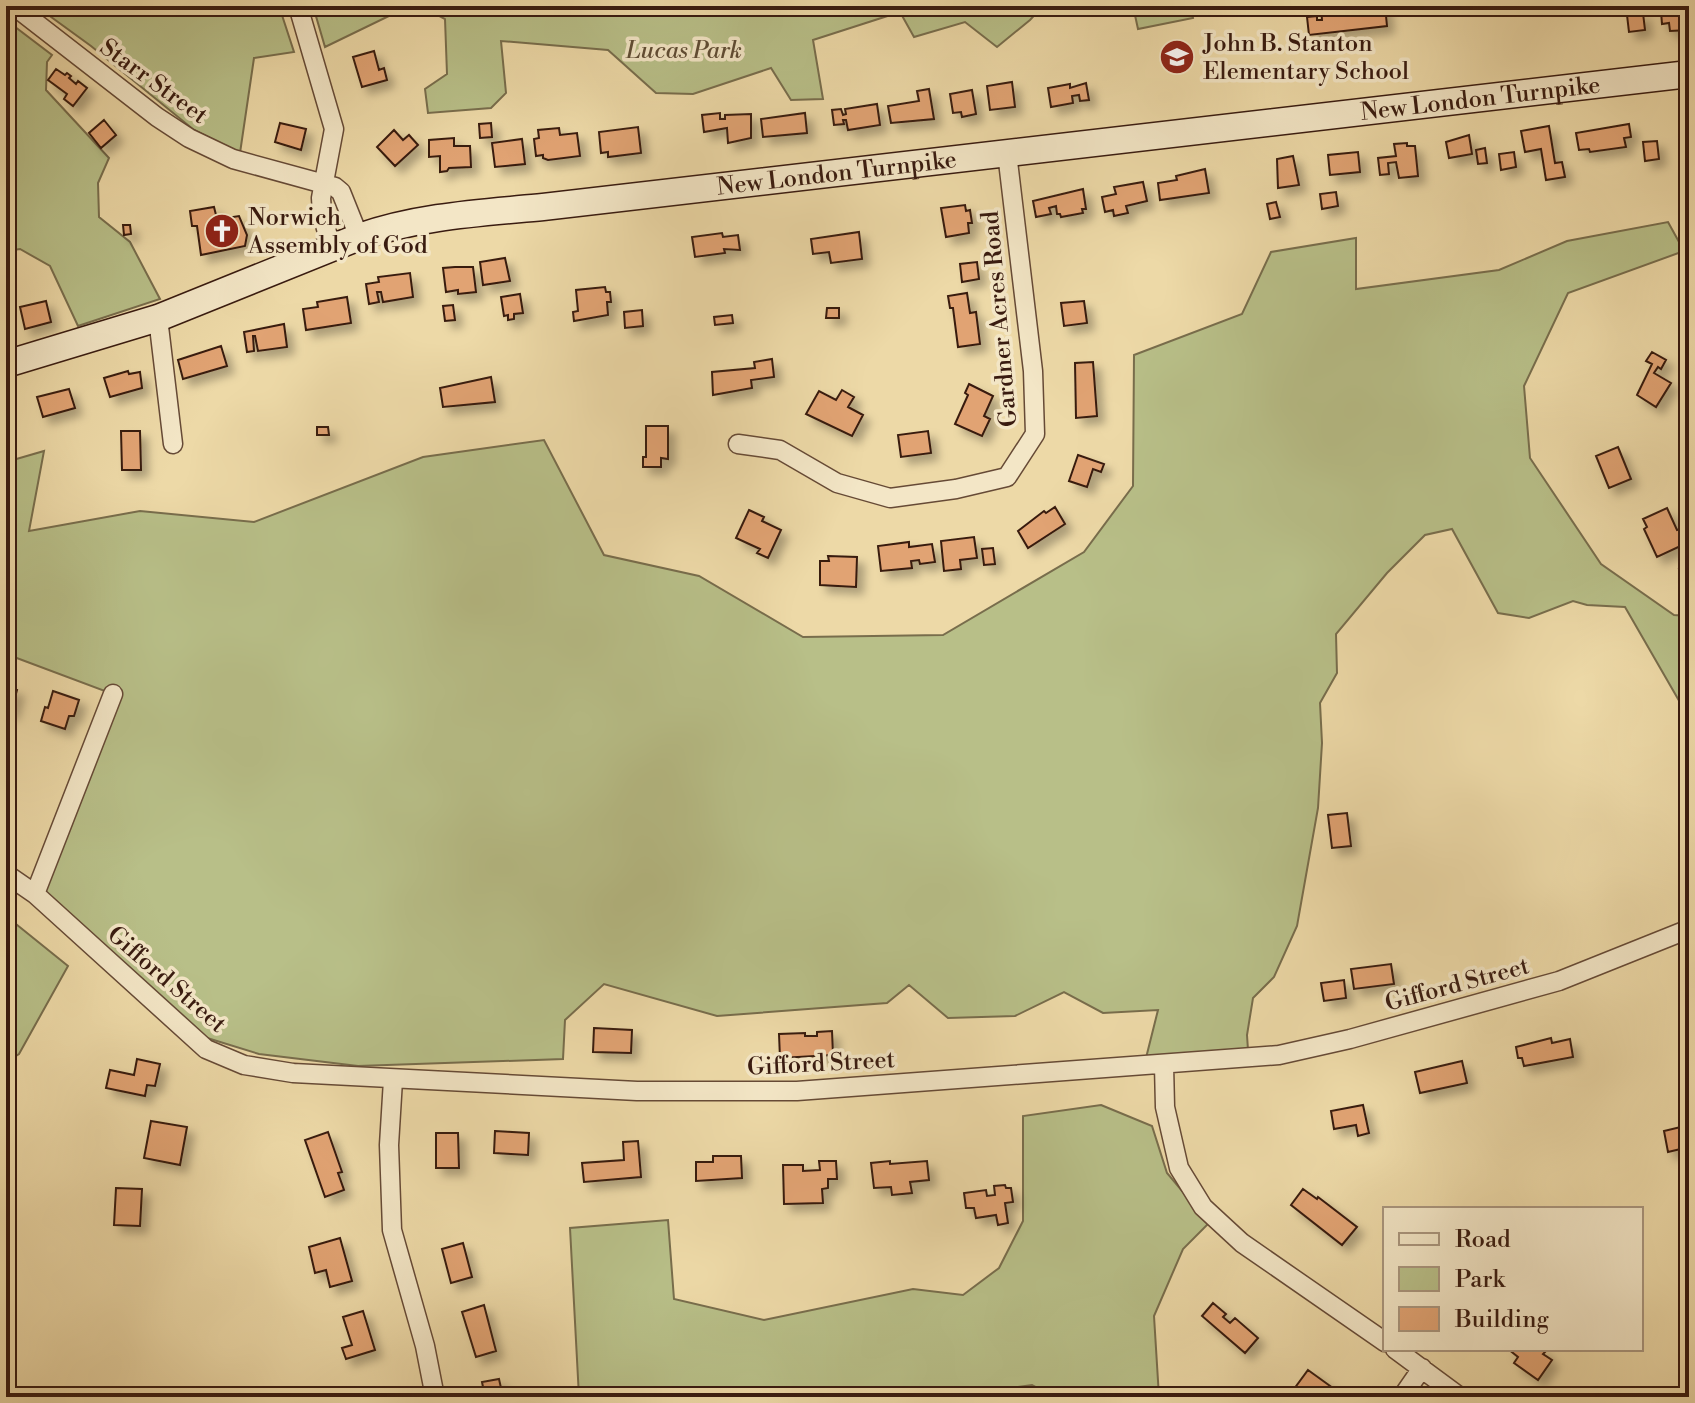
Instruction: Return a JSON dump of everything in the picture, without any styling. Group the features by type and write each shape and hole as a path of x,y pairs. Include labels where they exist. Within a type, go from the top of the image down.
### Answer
{"main road":[{"name":"New London Turnpike","path":"6,364 158,318 331,247 388,227 431,218 1689,74"}],"street":[{"name":"Starr Street","path":"14,6 157,117 189,138 240,162 324,183"},
{"path":"298,6 333,122 333,146 324,183 322,214 331,247"},
{"name":"Gardner Acres Road","path":"738,444 780,450 837,483 890,498 956,489 1007,477 1035,434 1033,371 1007,153"},
{"path":"324,183 341,192 359,237"},
{"path":"158,318 173,444"},
{"path":"35,894 113,694"},
{"name":"Gifford Street","path":"6,874 35,894 206,1049 244,1065 293,1073 393,1080 637,1091 797,1091 1279,1055 1350,1039 1559,981 1689,929"},
{"path":"1164,1065 1165,1107 1179,1168 1203,1207 1242,1243 1383,1341"},
{"path":"393,1080 389,1145 392,1230 425,1346 435,1397"},
{"path":"1398,1351 1460,1397"},
{"path":"1402,1397 1422,1368"}],"green space":[{"path":"36,6 279,6 294,52 254,58 240,153 194,130 91,46"},
{"path":"313,6 394,6 391,15 325,47"},
{"name":"Lucas Park","path":"421,6 1043,6 997,47 965,22 914,37 900,12 813,40 823,99 791,100 771,68 693,94 656,93 608,50 501,41 506,93 491,108 428,113 425,89 447,74 445,19"},
{"path":"1133,6 1191,6 1193,18 1138,29"},
{"path":"6,20 52,55 47,62 46,90 109,158 98,183 99,217 130,242 160,299 78,326 50,266 20,249 6,251"},
{"path":"1668,222 1684,251 1568,293 1524,386 1530,458 1601,564 1674,615 1689,616 1689,718 1625,607 1573,601 1529,618 1498,613 1452,529 1425,535 1387,573 1336,634 1337,673 1320,703 1322,743 1318,808 1297,926 1274,977 1253,998 1247,1035 1248,1050 1146,1058 1158,1010 1103,1013 1064,992 1015,1016 948,1018 909,985 887,1003 717,1016 604,984 565,1020 563,1059 358,1066 259,1054 204,1037 32,879 113,694 6,654 6,462 44,451 29,531 140,511 254,522 423,457 544,440 604,555 699,576 803,637 943,635 1084,552 1133,486 1134,355 1242,314 1271,252 1356,238 1356,289 1499,270 1567,241"},
{"path":"6,916 68,966 19,1054 6,1062"},
{"path":"1101,1105 1152,1126 1167,1173 1209,1223 1183,1249 1154,1316 1159,1397 1054,1397 1032,1385 943,1397 579,1397 570,1228 668,1220 674,1299 764,1320 913,1289 963,1295 999,1268 1023,1221 1023,1116"}],"building":[{"path":"1321,6 1385,6 1387,26 1309,35 1307,17 1317,16 1317,20 1322,20"},
{"path":"1667,6 1689,6 1689,30 1670,31 1669,23 1662,24 1661,11 1668,10"},
{"path":"1643,13 1645,30 1629,32 1627,15"},
{"path":"374,51 379,70 384,68 387,80 362,87 353,57"},
{"path":"56,69 87,88 73,106 64,99 67,94 48,80"},
{"path":"1012,82 1015,107 990,110 987,86"},
{"path":"1086,83 1089,100 1080,101 1079,95 1072,96 1073,103 1051,107 1048,88 1070,84 1070,88"},
{"path":"929,89 934,119 891,123 888,106 919,101 917,91"},
{"path":"972,90 976,114 962,117 961,112 953,113 950,94"},
{"path":"877,104 880,125 848,130 846,120 843,120 844,124 834,125 832,110 841,109 843,115 846,114 845,109"},
{"path":"720,113 720,119 725,119 725,115 751,114 751,138 728,143 727,128 704,132 702,115"},
{"path":"805,113 807,133 763,137 761,119"},
{"path":"104,120 116,135 101,148 89,133"},
{"path":"280,123 306,129 301,150 275,142"},
{"path":"491,123 492,137 480,138 479,124"},
{"path":"1629,124 1631,137 1624,138 1626,147 1590,152 1589,149 1579,150 1576,133"},
{"path":"1549,126 1555,163 1562,162 1565,177 1546,180 1541,149 1525,152 1521,131"},
{"path":"638,127 641,153 608,157 608,152 601,153 599,132"},
{"path":"559,128 560,135 577,133 580,156 548,160 543,155 536,156 534,139 539,138 538,130"},
{"path":"394,130 403,140 409,135 418,145 395,166 377,147"},
{"path":"1469,135 1472,154 1449,158 1446,142"},
{"path":"454,138 454,146 470,146 471,167 449,168 440,172 440,156 429,157 429,140"},
{"path":"522,139 525,164 495,167 492,143"},
{"path":"1657,141 1659,159 1645,161 1643,142"},
{"path":"1407,143 1407,146 1415,146 1418,176 1399,178 1396,162 1388,163 1389,174 1380,175 1378,158 1396,156 1394,144"},
{"path":"1485,148 1487,163 1478,164 1476,150"},
{"path":"1358,152 1360,172 1330,175 1328,155"},
{"path":"1514,152 1516,167 1501,170 1499,154"},
{"path":"1293,156 1299,185 1278,188 1277,159"},
{"path":"1205,169 1209,193 1160,200 1158,183 1177,180 1176,176"},
{"path":"1143,182 1147,201 1126,206 1128,213 1114,216 1113,210 1105,212 1102,197 1116,194 1114,187"},
{"path":"1083,189 1086,209 1082,209 1083,213 1061,217 1057,214 1056,206 1049,208 1051,214 1036,217 1033,201"},
{"path":"1336,192 1338,206 1322,209 1320,194"},
{"path":"1276,202 1280,217 1270,219 1267,204"},
{"path":"965,205 966,211 970,210 972,223 968,223 969,233 946,237 941,208"},
{"name":"Norwich Assembly of God","path":"214,207 220,219 239,216 247,235 245,246 201,255 197,226 192,226 190,211"},
{"path":"123,225 130,225 131,234 124,235"},
{"path":"859,232 862,259 831,263 829,252 813,254 811,239"},
{"path":"722,233 723,237 738,235 740,250 724,249 725,253 695,257 692,237"},
{"path":"505,258 510,281 483,285 480,262"},
{"path":"977,262 979,279 962,282 960,264"},
{"path":"473,267 476,292 446,292 443,268"},
{"path":"410,273 413,297 383,302 381,292 377,292 379,302 369,304 366,284 379,282 378,277"},
{"path":"605,287 606,292 610,292 608,315 574,321 573,312 578,311 576,290"},
{"path":"967,293 970,313 976,312 980,344 958,347 953,308 950,308 948,296"},
{"path":"520,294 523,313 514,314 514,319 508,320 508,315 504,316 501,297"},
{"path":"347,297 351,323 306,330 303,309 318,307 317,302"},
{"path":"46,301 51,322 25,329 20,307"},
{"path":"1084,301 1087,323 1064,326 1061,303"},
{"path":"453,305 455,320 445,321 443,306"},
{"path":"827,308 839,308 839,318 826,318"},
{"path":"642,310 643,326 625,328 624,312"},
{"path":"732,315 733,323 715,325 714,317"},
{"path":"284,324 287,347 258,351 253,336 254,351 247,352 244,332"},
{"path":"221,346 227,366 183,379 178,360"},
{"path":"1652,352 1666,360 1661,369 1658,367 1654,373 1671,383 1656,407 1637,395 1652,364 1646,361"},
{"path":"772,359 774,377 751,380 752,388 713,395 712,372 755,368 754,362"},
{"path":"1093,362 1097,416 1076,418 1075,363"},
{"path":"128,371 129,374 140,372 142,388 110,397 104,378"},
{"path":"491,377 495,402 443,407 440,388"},
{"path":"969,384 993,396 984,416 990,419 982,436 955,424 968,395 965,393"},
{"path":"69,389 75,408 43,417 37,397"},
{"path":"842,390 854,397 848,407 863,415 852,436 806,414 819,391 836,400"},
{"path":"646,426 668,426 668,459 661,458 661,467 643,467"},
{"path":"317,427 328,427 329,435 317,435"},
{"path":"121,431 140,431 141,470 122,470"},
{"path":"928,431 931,453 901,457 898,435"},
{"path":"1618,447 1631,479 1609,488 1596,456"},
{"path":"1078,455 1104,464 1101,472 1093,469 1087,487 1069,481"},
{"path":"1055,507 1065,524 1028,548 1018,531 1044,511 1046,513"},
{"path":"1667,508 1687,543 1657,557 1644,529 1647,527 1643,519"},
{"path":"749,510 764,517 762,521 781,530 768,558 757,553 760,549 736,538"},
{"path":"974,537 977,558 960,560 961,569 944,571 941,541"},
{"path":"909,542 909,547 932,544 935,562 920,564 919,560 911,561 912,568 881,571 878,546"},
{"path":"993,548 995,564 984,565 982,549"},
{"path":"828,556 857,557 856,587 820,585 820,561 829,561"},
{"path":"1689,564 1689,592 1679,569"},
{"path":"6,687 17,690 11,713 6,711"},
{"path":"53,691 79,700 74,716 69,716 65,729 41,721"},
{"path":"1347,813 1351,846 1332,848 1328,815"},
{"path":"1391,964 1394,984 1354,989 1351,969"},
{"path":"1344,980 1346,998 1324,1001 1321,983"},
{"path":"594,1028 632,1030 631,1053 593,1052"},
{"path":"832,1031 833,1055 780,1058 779,1034 817,1036 817,1032"},
{"path":"1551,1038 1552,1043 1570,1039 1573,1057 1524,1066 1522,1058 1518,1058 1516,1047"},
{"path":"137,1059 160,1064 155,1086 147,1085 145,1096 106,1088 110,1070 134,1075"},
{"path":"1462,1061 1467,1083 1420,1093 1415,1072"},
{"path":"1363,1105 1369,1133 1358,1136 1356,1125 1334,1129 1331,1111"},
{"path":"151,1121 187,1127 180,1165 144,1158"},
{"path":"1689,1125 1689,1147 1668,1152 1664,1131"},
{"path":"495,1131 529,1133 528,1155 494,1153"},
{"path":"328,1132 342,1172 338,1173 344,1190 325,1197 305,1140"},
{"path":"436,1133 458,1133 459,1168 436,1168"},
{"path":"638,1141 641,1177 584,1182 582,1163 624,1160 623,1142"},
{"path":"713,1156 741,1156 742,1178 696,1181 696,1162 713,1162"},
{"path":"819,1161 836,1161 837,1179 828,1179 828,1188 822,1189 823,1203 784,1204 783,1165 803,1165 803,1171 820,1170"},
{"path":"890,1161 890,1164 927,1161 929,1180 910,1182 912,1193 892,1195 891,1187 874,1188 871,1163"},
{"path":"994,1186 1011,1188 1013,1202 1005,1203 1008,1223 998,1225 996,1215 976,1218 974,1208 966,1208 964,1193 986,1190 987,1196 995,1195"},
{"path":"116,1188 142,1189 140,1226 114,1225"},
{"path":"1303,1189 1357,1227 1342,1245 1291,1205"},
{"path":"340,1238 352,1281 330,1287 326,1270 315,1273 309,1247"},
{"path":"463,1243 472,1277 451,1283 442,1249"},
{"path":"1213,1303 1226,1314 1223,1317 1230,1323 1235,1318 1258,1338 1245,1353 1202,1316"},
{"path":"484,1305 496,1351 476,1357 462,1312"},
{"path":"363,1311 375,1350 346,1359 342,1348 352,1345 343,1317"},
{"path":"1510,1351 1546,1351 1543,1354 1552,1360 1538,1380 1514,1363 1518,1357"},
{"path":"1308,1370 1337,1391 1333,1397 1305,1397 1294,1389"},
{"path":"499,1379 503,1397 485,1397 482,1382"}],"place":[{"name":"John B. Stanton Elementary School","path":"1177,57"},
{"name":"Norwich Assembly of God","path":"222,231"}]}
